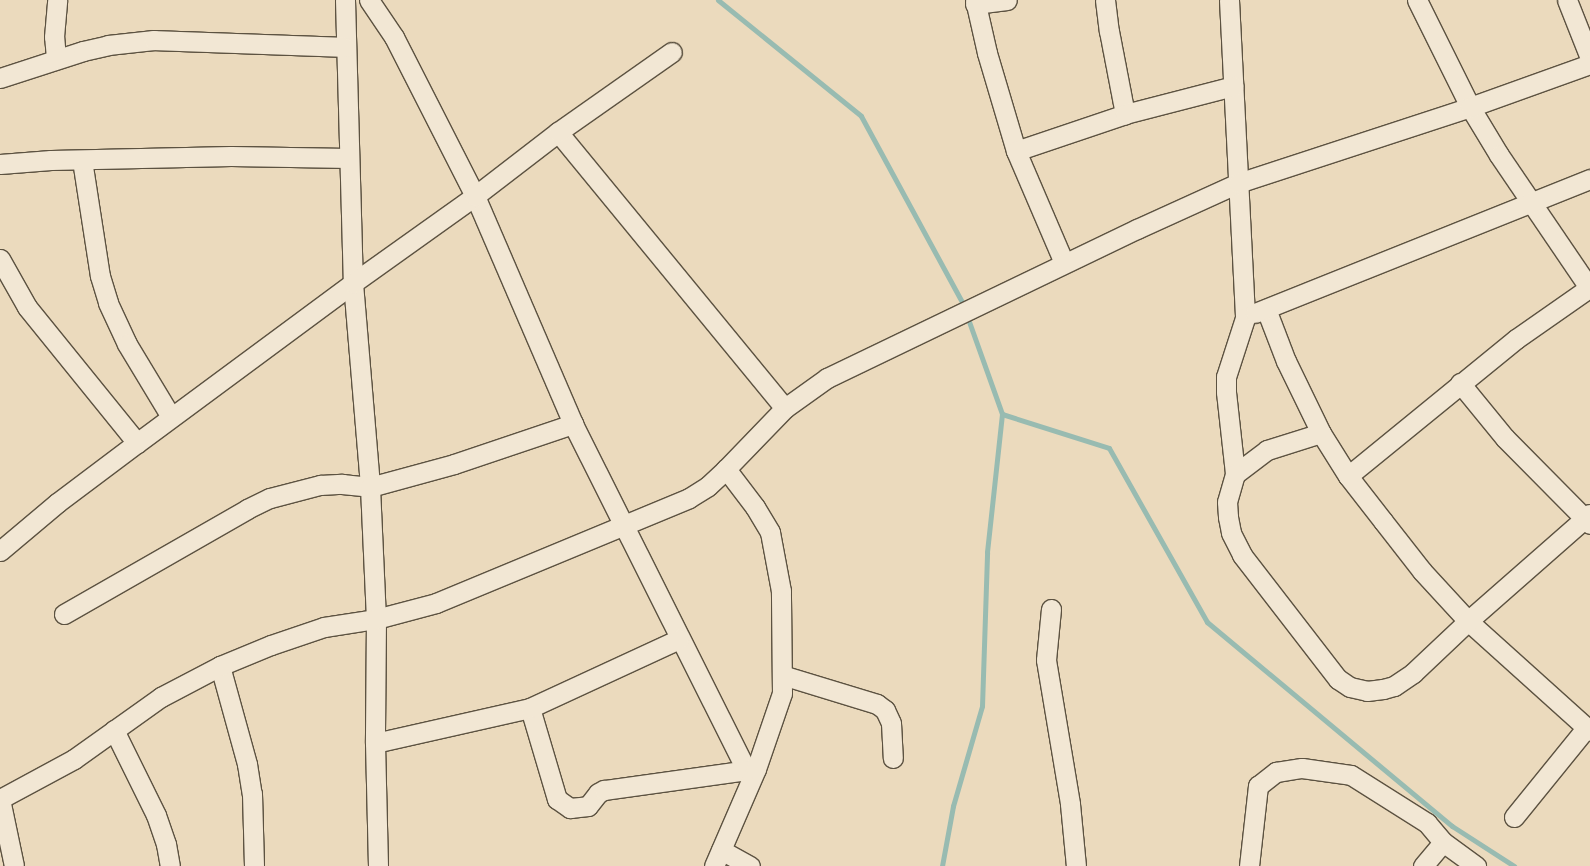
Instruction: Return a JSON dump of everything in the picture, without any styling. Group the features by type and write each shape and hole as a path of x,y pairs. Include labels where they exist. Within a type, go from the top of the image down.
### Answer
{"street":[{"path":"56,58 54,37 57,0"},
{"path":"345,0 353,283 370,487 376,619 375,743 378,866"},
{"path":"369,0 394,37 476,196 573,424 679,639 751,769"},
{"path":"1006,0 975,2 987,53 1016,151 1064,263"},
{"path":"1105,0 1109,31 1126,114"},
{"path":"1229,0 1245,318 1226,377 1235,474 1227,502 1228,517 1231,533 1242,555 1338,679 1350,687 1367,691 1394,686 1413,673 1468,621 1588,519 1505,438 1460,383"},
{"path":"1348,476 1516,338 1589,288 1498,155 1470,107 1417,0"},
{"path":"1568,0 1590,58"},
{"path":"0,78 56,58 108,45 154,40 345,47"},
{"path":"0,551 57,503 171,417 353,283 476,196 558,132 672,52"},
{"path":"14,866 0,799 74,759 161,697 220,666 270,645 324,627 376,619 436,603 689,498 708,486 785,408 827,378 1064,263 1238,183 1470,107 1590,64"},
{"path":"1016,151 1126,114 1233,86"},
{"path":"558,132 785,408"},
{"path":"0,164 51,160 240,156 349,158"},
{"path":"82,160 100,276 108,303 127,344 171,417"},
{"path":"1245,318 1590,179"},
{"path":"0,259 27,307 137,443"},
{"path":"1266,309 1286,361 1321,433 1348,476 1422,570 1468,621 1588,729 1514,817"},
{"path":"64,614 247,509 270,498 320,485 342,484 370,487 454,464 573,424"},
{"path":"1235,474 1267,450 1321,433"},
{"path":"726,469 755,507 770,532 781,591 782,693 717,858 750,866"},
{"path":"1051,609 1046,660 1071,814 1076,866"},
{"path":"375,743 530,708 679,639"},
{"path":"220,666 247,764 252,794 254,866"},
{"path":"782,675 877,704 885,710 891,723 893,758"},
{"path":"530,708 557,799 570,808 588,806 598,793 604,790 751,769"},
{"path":"114,730 156,815 166,844 170,866"},
{"path":"1249,866 1258,786 1276,772 1302,768 1351,775 1427,823 1443,842 1476,866"},
{"path":"1423,866 1443,842"}],"waterway":[{"path":"718,0 861,116 962,302 1002,414 1109,448 1207,622 1452,826 1514,866"},
{"path":"942,866 953,806 982,706 987,552 1002,414"}]}
